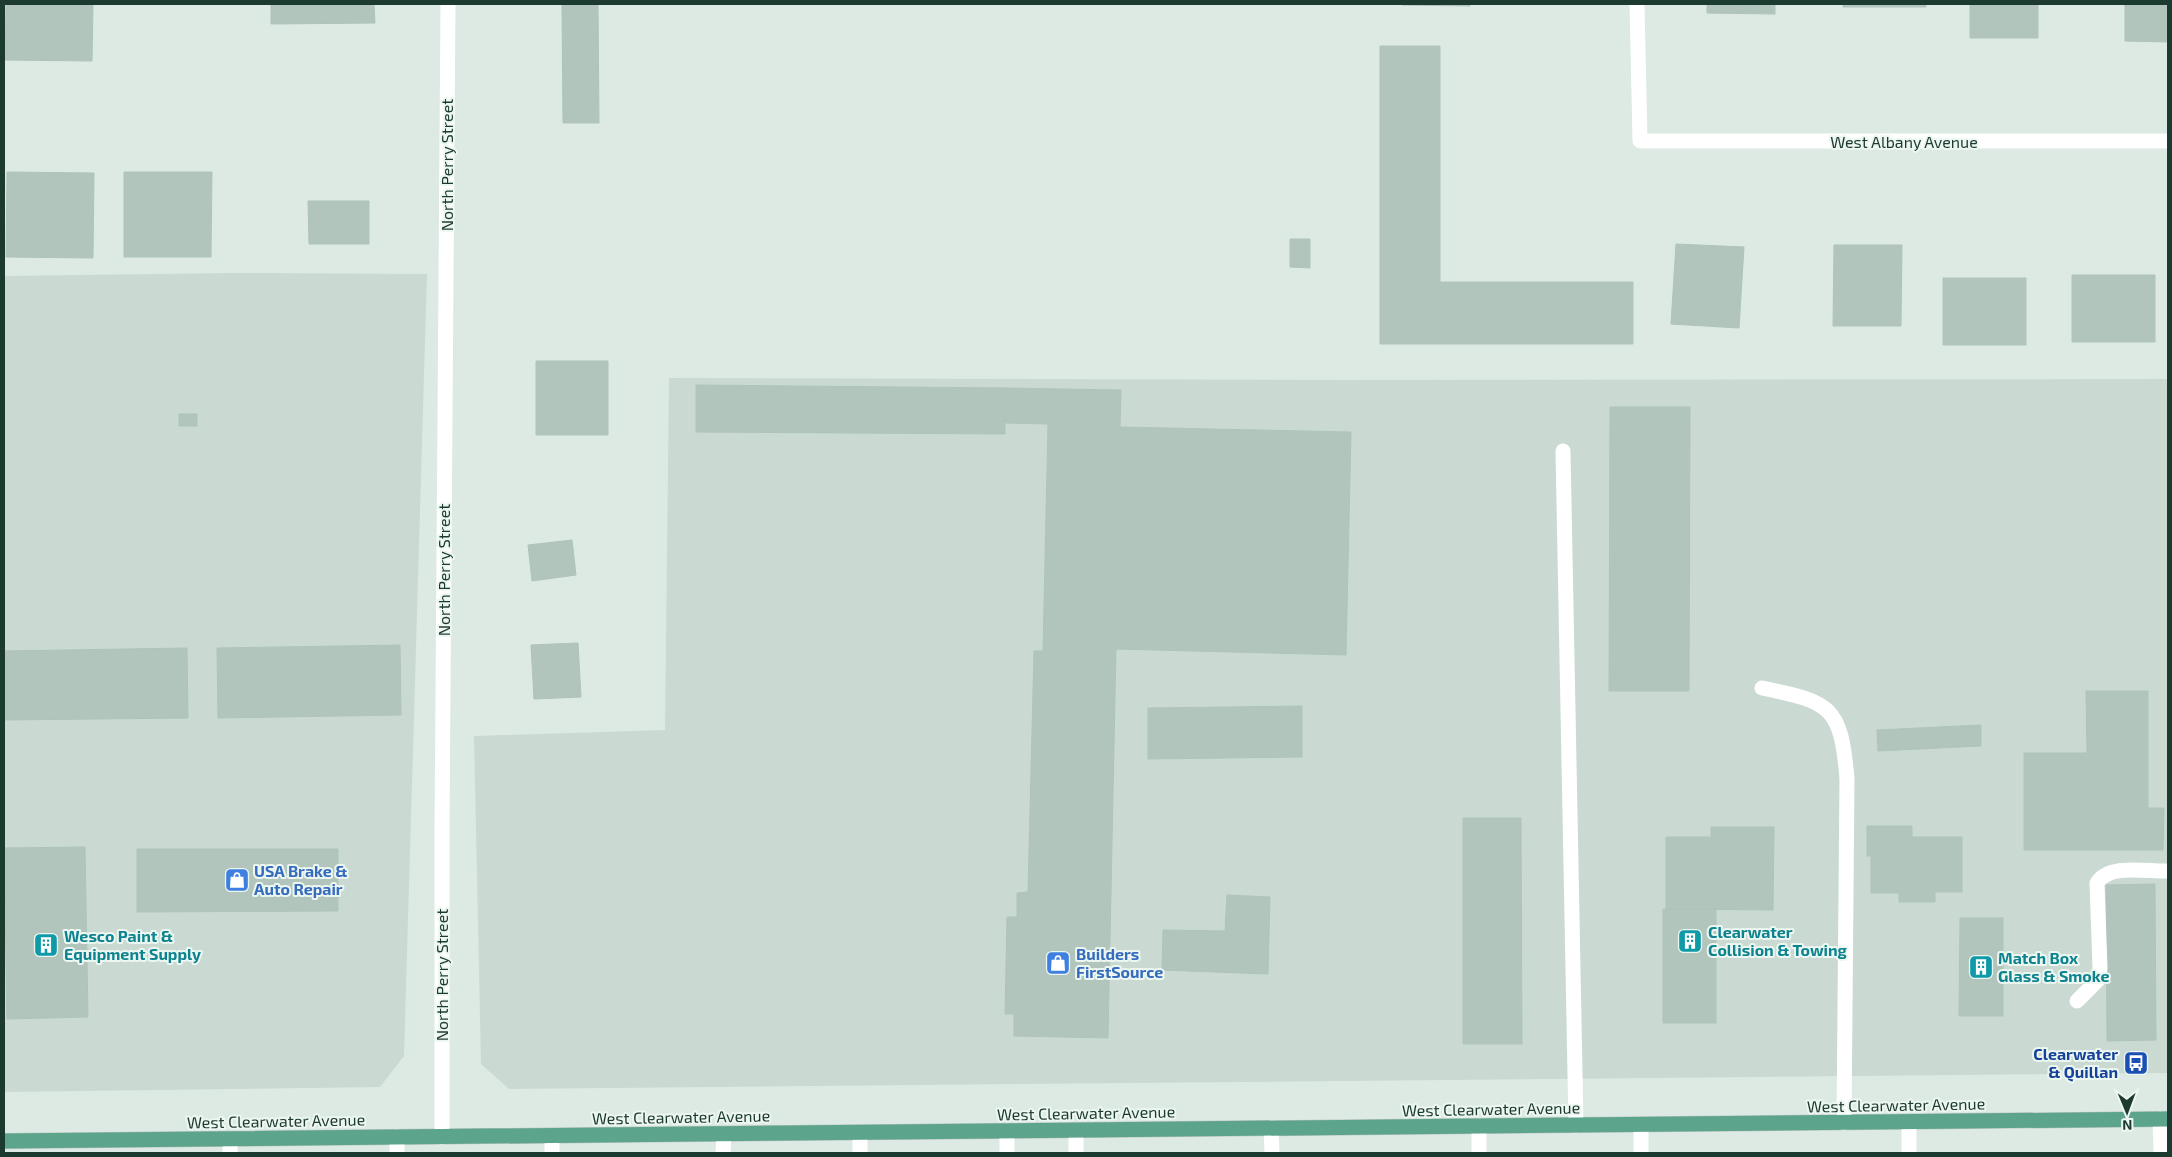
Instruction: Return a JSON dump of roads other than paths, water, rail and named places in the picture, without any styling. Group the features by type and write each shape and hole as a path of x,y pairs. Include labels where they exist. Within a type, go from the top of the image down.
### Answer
{"main road":[{"name":"West Clearwater Avenue","path":"4,1141 230,1146 397,1137 2164,1119"}],"street":[{"name":"North Perry Street","path":"442,1137 442,821 448,4"},
{"name":"West Albany Avenue","path":"1637,4 1640,141 2168,141"},
{"path":"1563,451 1576,1125"},
{"path":"1762,688 1804,696 1820,703 1832,715 1840,731 1845,756 1847,779 1844,1123"},
{"path":"2077,1001 2098,980 2100,968 2097,883 2101,877 2120,872 2168,871"},
{"path":"2161,1153 2164,1119"},
{"path":"1909,1122 1909,1153"},
{"path":"1641,1125 1641,1153"},
{"path":"1479,1126 1479,1153"},
{"path":"1271,1128 1272,1153"},
{"path":"1076,1130 1076,1153"},
{"path":"1007,1131 1007,1153"},
{"path":"860,1133 860,1153"},
{"path":"723,1153 724,1134"},
{"path":"552,1136 552,1153"},
{"path":"397,1137 397,1153"}],"place":[{"name":"USA Brake & Auto Repair","path":"237,880"},
{"name":"Clearwater Collision & Towing","path":"1690,941"},
{"name":"Wesco Paint & Equipment Supply","path":"46,945"},
{"name":"Builders FirstSource","path":"1058,963"},
{"name":"Match Box Glass & Smoke","path":"1981,967"},
{"name":"Clearwater & Quillan","path":"2136,1063"}]}
